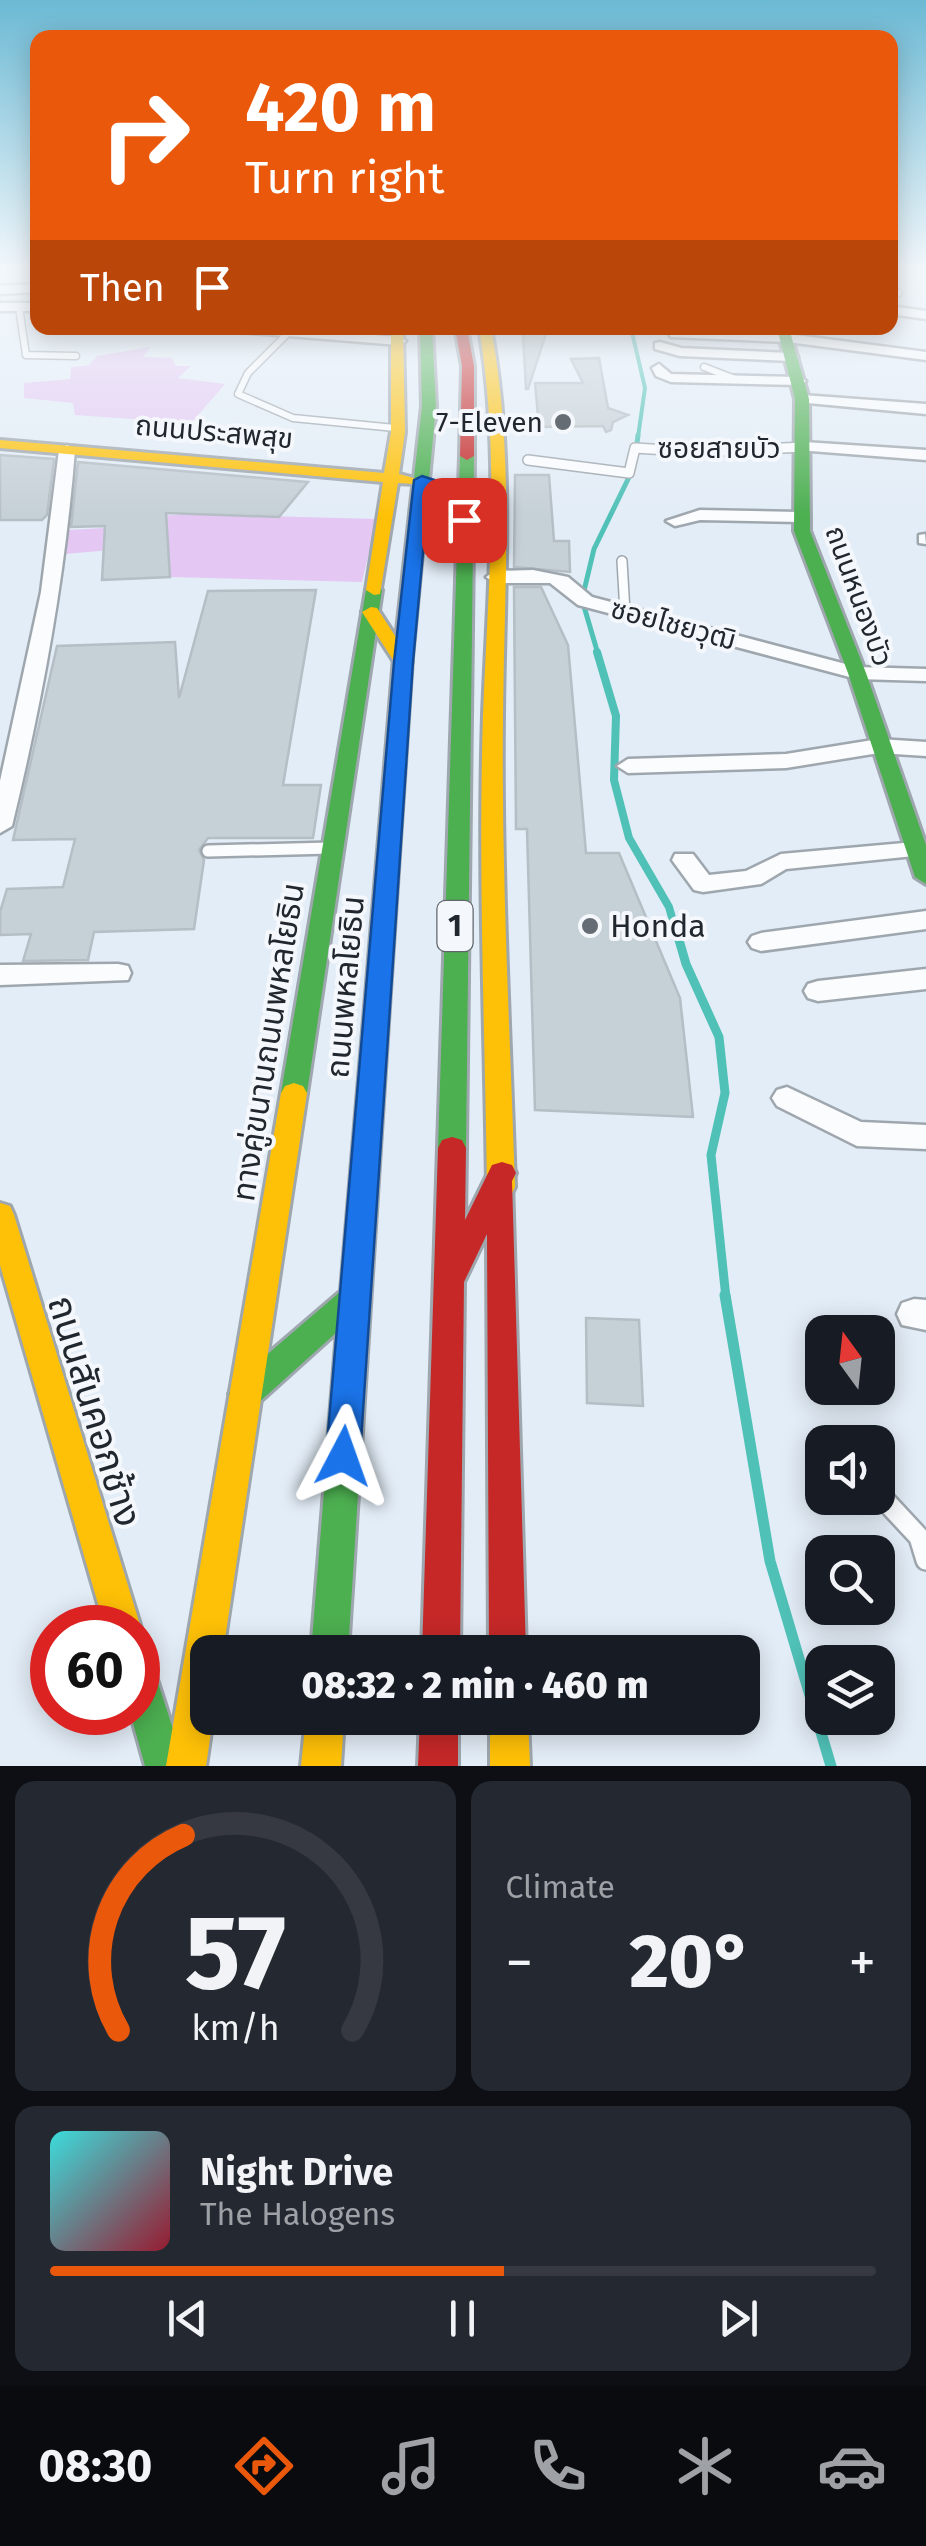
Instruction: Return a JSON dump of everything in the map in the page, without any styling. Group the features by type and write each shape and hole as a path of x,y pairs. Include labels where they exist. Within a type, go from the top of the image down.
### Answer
{"main road":[{"name":"ทางคู่ขนานถนนพหลโยธิน","path":"166,1764 244,1394 371,612 390,478 398,350"},
{"name":"ถนนพหลโยธิน","path":"331,1635 403,662 429,406 427,350"},
{"name":"1","path":"441,1635 467,447 465,350"},
{"path":"476,350 494,368"},
{"name":"1","path":"490,350 499,458 493,721 508,1635"},
{"name":"ถนนหนองบัว","path":"789,350 800,390 804,447 799,517 857,673 879,746 916,824 915,850 926,878"},
{"name":"ถนนประสพสุข","path":"0,444 422,480"},
{"path":"422,480 448,473 467,447"},
{"path":"422,480 442,488 464,520"},
{"path":"462,564 495,602"},
{"path":"371,612 403,662"},
{"path":"446,1288 502,1173"},
{"name":"ถนนสันคอกช้าง","path":"0,1215 117,1605"},
{"path":"244,1394 354,1298"},
{"path":"157,1735 166,1764"},
{"path":"322,1766 324,1735"},
{"path":"438,1766 439,1735"},
{"path":"509,1735 510,1766"}],"street":[{"path":"874,350 926,356"},
{"path":"659,368 663,376 670,378 734,379 926,409"},
{"path":"804,447 926,456"},
{"path":"0,826 28,720 61,517 67,450"},
{"path":"674,520 700,514 799,517"},
{"name":"ซอยไชยวุฒิ","path":"495,577 554,578 568,584 575,596 586,601 857,673 926,676"},
{"path":"0,722 28,720"},
{"path":"628,766 786,761 879,746 926,749"},
{"path":"684,860 703,884 752,878 781,862 915,850"},
{"path":"761,942 926,920"},
{"path":"0,974 118,972"},
{"path":"818,991 926,979"},
{"path":"787,1098 856,1134 926,1137"}],"lane":[{"path":"25,350 26,355 76,356"},
{"path":"271,350 248,373 238,394 256,408 290,417 395,428"},
{"path":"704,367 734,379"},
{"name":"ซอยสายบัว","path":"528,460 629,473 635,448 700,452 804,447"},
{"path":"622,561 625,612"},
{"path":"208,851 332,848"},
{"path":"895,1512 919,1538 926,1560"}],"shaded area":[{"path":"148,350 143,357 172,358 176,366 191,366 178,378 225,384 191,423 75,415 73,403 24,398 24,383 70,379 71,367 89,365 97,356"},
{"path":"162,516 377,519 362,582 170,577 167,545 65,554 69,530 156,525"}],"building":[{"path":"524,350 541,350 528,389"},
{"path":"599,358 608,408 628,415 613,422 606,432 603,426 539,427 535,383 583,383 571,359"},
{"path":"0,455 54,459 47,515 42,520 0,520"},
{"path":"78,462 308,482 279,517 166,513 170,577 102,580 105,526 71,527"},
{"path":"515,475 549,475 554,541 569,541 570,572 514,567"},
{"name":"Honda","path":"514,587 541,587 568,645 586,853 619,853 680,998 693,1117 535,1110 527,829 516,829"},
{"path":"316,590 283,785 321,785 313,838 208,838 199,850 204,860 194,929 94,932 88,960 23,961 31,934 0,935 0,912 7,889 63,887 75,839 13,840 57,646 175,642 179,698 208,591"},
{"path":"586,1318 639,1320 643,1406 587,1403"}],"waterway":[{"path":"636,350 645,388 638,437"},
{"path":"636,452 638,435"},
{"path":"583,595 594,549 632,471"},
{"path":"583,603 598,654"},
{"path":"597,652 616,716 614,780 629,838 669,907 677,935"},
{"path":"677,933 686,964 719,1037 725,1093 711,1155 726,1298"},
{"path":"725,1295 770,1561 831,1766"}],"traffic: fast":[{"path":"403,658 429,406 427,350"},
{"path":"789,350 802,399 802,531 857,673 926,877"},
{"path":"452,1148 467,456"},
{"path":"294,1093 374,590"},
{"path":"330,1635 377,1007"},
{"path":"245,1394 354,1298"},
{"path":"156,1735 165,1766"}],"traffic: slow":[{"path":"374,590 398,432 397,350"},
{"path":"489,350 501,472 492,774 501,1187"},
{"path":"0,444 414,480"},
{"path":"371,612 403,662"},
{"path":"186,1766 294,1093"},
{"path":"0,1215 116,1605"},
{"path":"321,1766 324,1735"},
{"path":"509,1735 510,1766"}],"traffic: jam":[{"path":"465,350 467,456"},
{"path":"377,1007 403,658"},
{"path":"441,1635 452,1148"},
{"path":"454,1273 502,1173"},
{"path":"501,1187 508,1635"},
{"path":"438,1766 439,1735"}],"place":[{"name":"7-Eleven","path":"563,422"},
{"name":"Honda","path":"590,926"}],"route":[{"path":"343,1456 403,662 422,480 442,488 464,520"}]}
